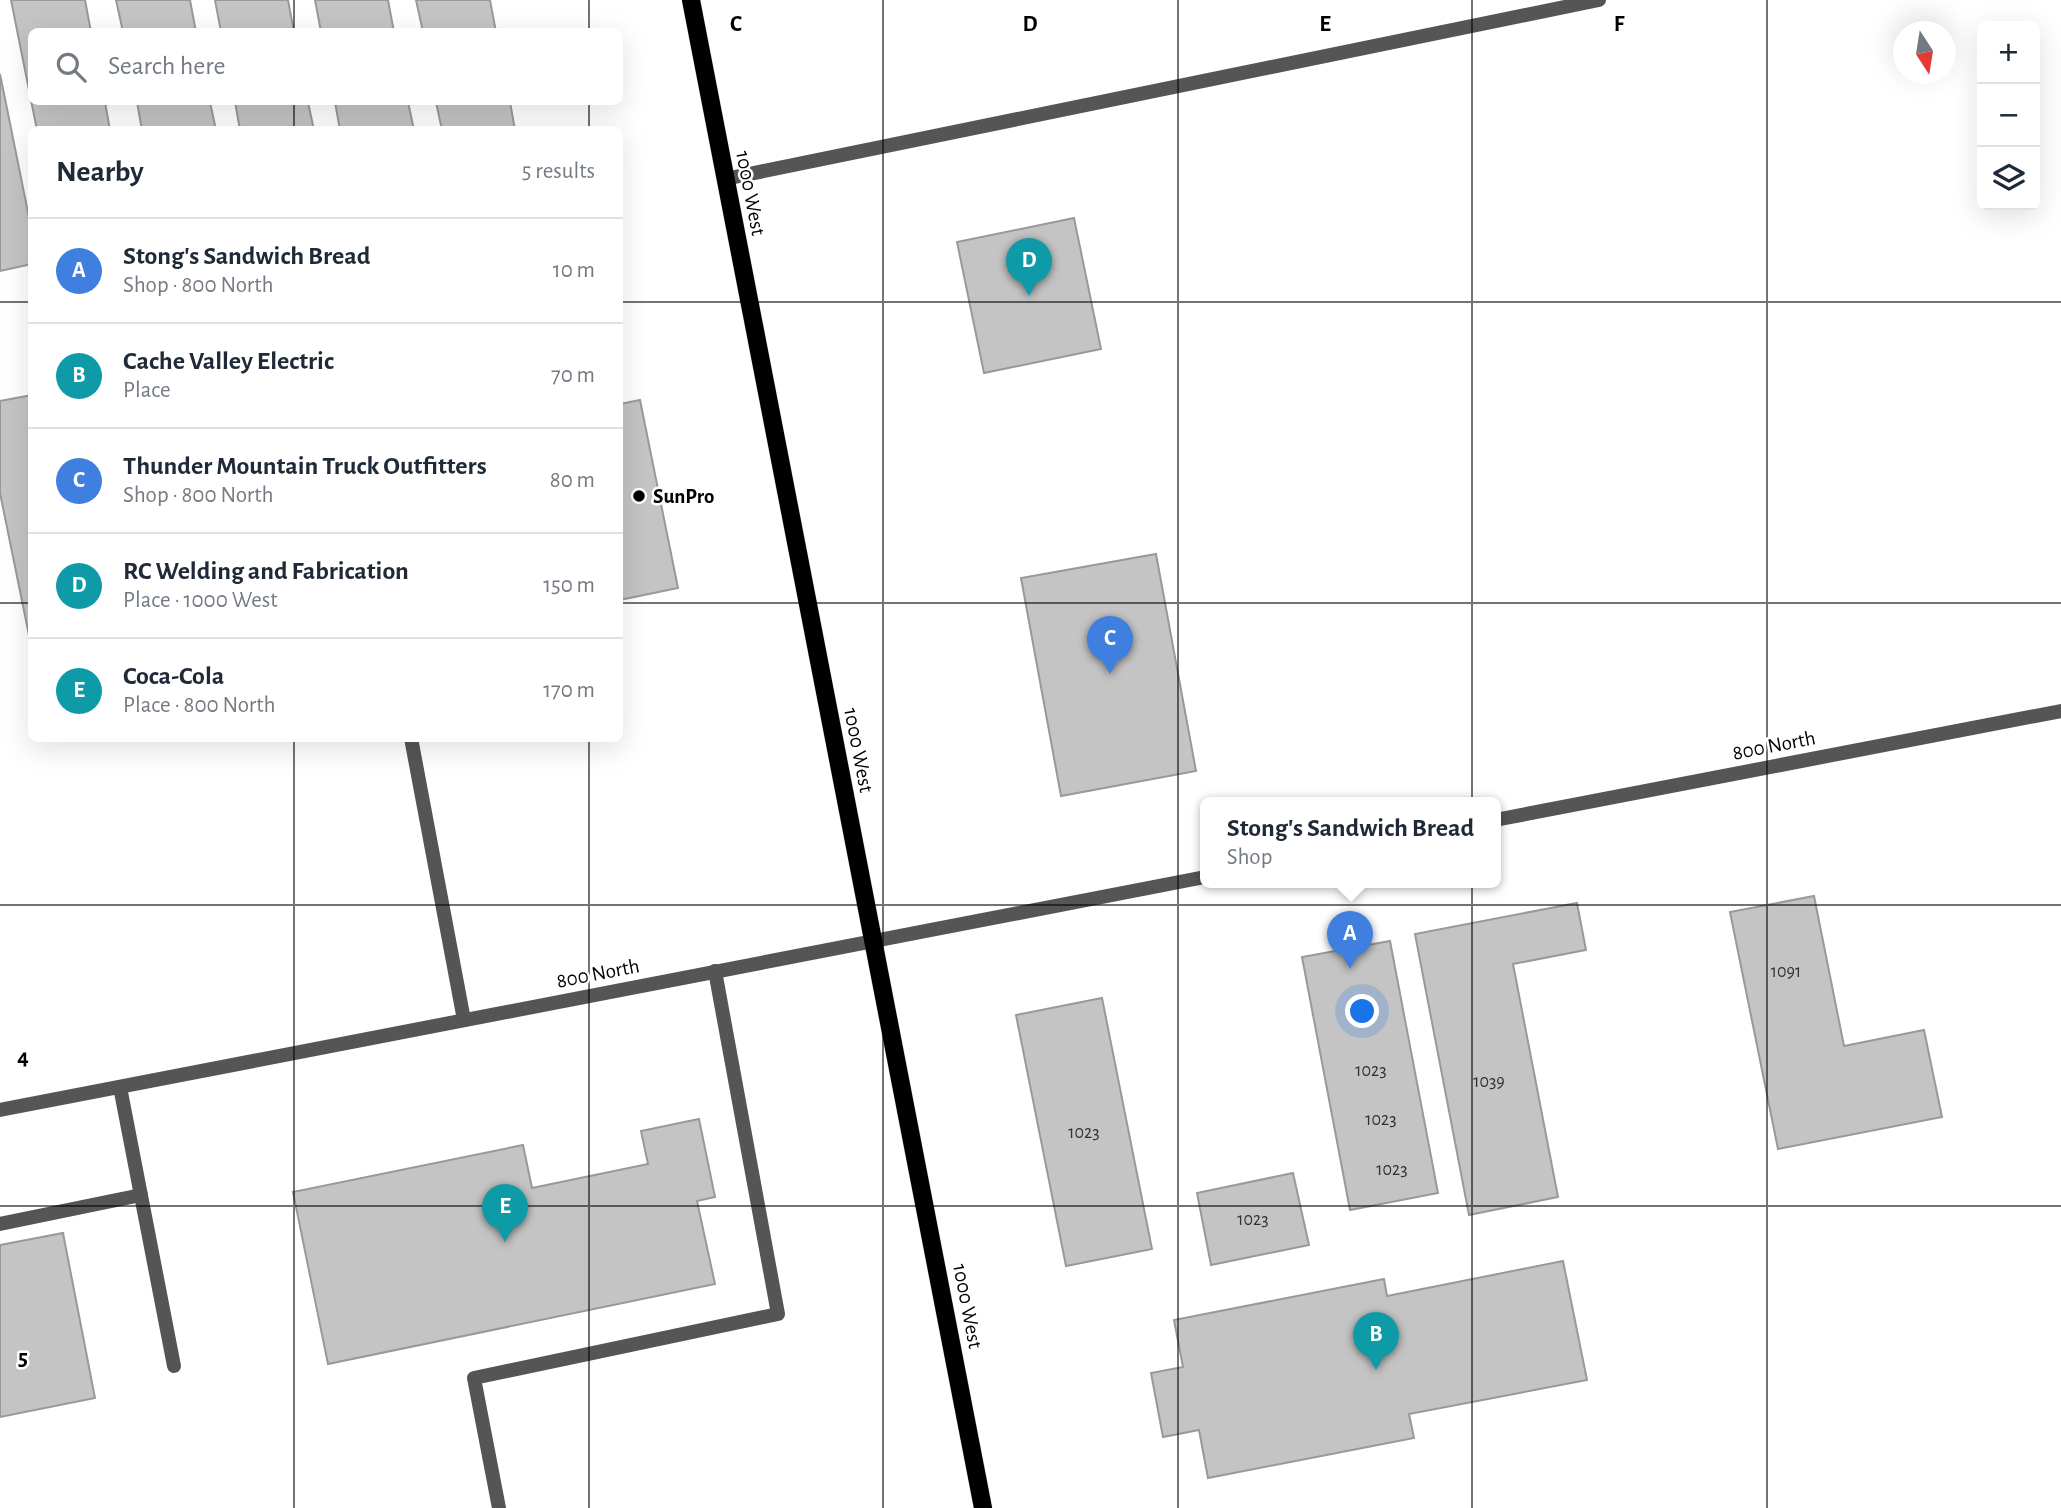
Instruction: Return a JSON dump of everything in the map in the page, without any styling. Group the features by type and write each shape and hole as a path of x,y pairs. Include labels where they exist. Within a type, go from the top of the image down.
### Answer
{"main road":[{"name":"1000 West","path":"691,0 984,1508"}],"street":[{"path":"725,179 1599,0"},
{"name":"800 North","path":"1501,819 2061,710"},
{"path":"412,742 464,1020"},
{"name":"800 North","path":"0,1110 1200,878"},
{"path":"499,1508 474,1378 778,1314 715,971"},
{"path":"120,1087 174,1366"},
{"path":"0,1223 141,1195"}],"building":[{"path":"11,0 85,0 90,28 28,28 28,85"},
{"path":"116,0 190,0 195,28 122,28"},
{"path":"215,0 288,0 293,28 220,28"},
{"path":"315,0 388,0 393,28 320,28"},
{"path":"416,0 490,0 495,28 422,28"},
{"path":"0,74 28,212 28,265 0,271"},
{"path":"32,105 106,105 109,126 36,126"},
{"path":"138,105 211,105 215,126 141,126"},
{"path":"236,105 309,105 313,126 239,126"},
{"path":"336,105 409,105 413,126 339,126"},
{"path":"437,105 511,105 514,126 441,126"},
{"path":"1074,218 1101,349 984,373 957,242"},
{"path":"28,396 28,630 0,493 0,401"},
{"name":"SunPro","path":"640,400 678,588 623,599 623,403"},
{"path":"1156,554 1196,771 1061,796 1021,578"},
{"path":"1814,896 1844,1046 1924,1030 1942,1117 1778,1149 1730,912"},
{"path":"1577,903 1586,950 1513,964 1558,1197 1469,1215 1415,934"},
{"path":"1390,941 1438,1193 1350,1210 1302,957"},
{"path":"1102,998 1152,1249 1066,1266 1016,1015"},
{"path":"699,1119 715,1197 697,1201 715,1284 328,1364 293,1192 523,1145 532,1188 648,1164 641,1131"},
{"path":"1293,1173 1309,1245 1211,1265 1197,1193"},
{"path":"63,1233 95,1398 0,1417 0,1245"},
{"path":"1563,1261 1587,1380 1409,1414 1414,1438 1208,1478 1199,1430 1163,1437 1151,1373 1183,1367 1174,1320 1384,1279 1387,1296"}],"place":[{"name":"RC Welding and Fabrication","path":"1029,296"},
{"name":"SunPro","path":"639,496"},
{"name":"Thunder Mountain Truck Outfitters","path":"1110,674"},
{"name":"Stong's Sandwich Bread","path":"1350,969"},
{"name":"Coca-Cola","path":"505,1242"},
{"name":"Cache Valley Electric","path":"1376,1370"}]}
